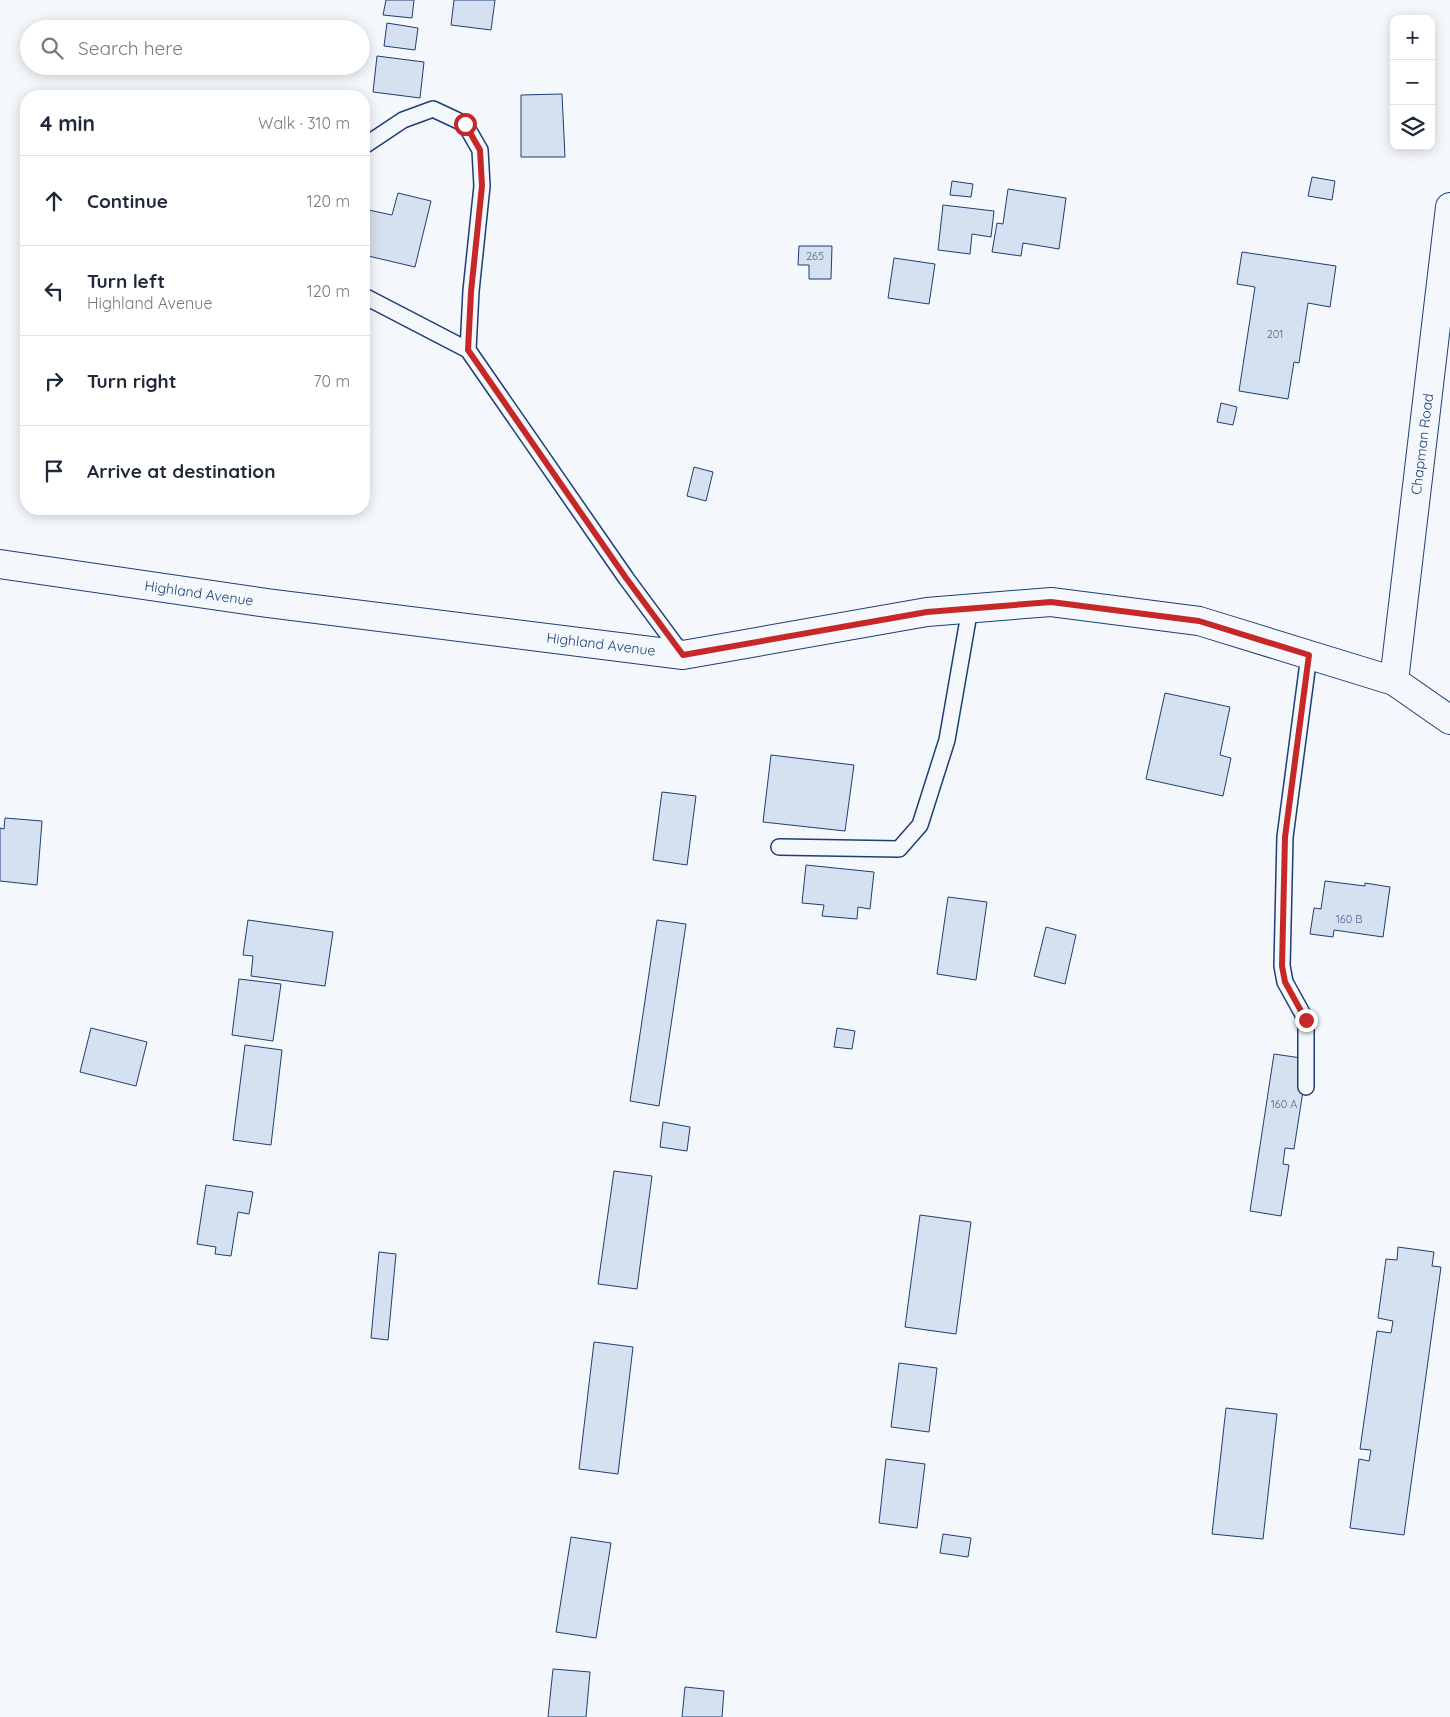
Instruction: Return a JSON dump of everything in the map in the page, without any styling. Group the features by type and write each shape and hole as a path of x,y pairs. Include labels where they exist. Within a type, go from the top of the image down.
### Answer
{"street":[{"name":"Chapman Road","path":"1394,681 1450,207"},
{"name":"Highland Avenue","path":"0,564 267,603 683,655 927,612 1051,602 1199,621 1394,681 1450,720"}],"lane":[{"path":"370,142 403,120 433,109 465,124 480,150 482,186 471,292 468,350"},
{"path":"370,299 468,350 620,570 683,655"},
{"path":"779,847 899,849 920,825 947,740 970,608"},
{"path":"1306,1087 1306,1020 1285,982 1282,966 1285,837 1309,655"}],"building":[{"path":"386,0 414,0 412,18 383,15"},
{"path":"454,0 495,0 491,30 451,25"},
{"path":"387,23 418,28 415,50 384,46"},
{"path":"377,56 424,62 420,98 373,92"},
{"path":"562,94 565,157 521,157 521,95"},
{"path":"1312,177 1335,181 1332,200 1308,196"},
{"path":"952,181 973,184 971,197 950,195"},
{"path":"1008,189 1066,198 1059,249 1023,243 1021,256 992,252 997,223 1003,224"},
{"path":"398,193 431,201 415,267 370,256 370,210 392,215"},
{"path":"943,205 994,211 991,237 972,234 970,254 938,250"},
{"path":"799,246 832,246 831,279 809,279 809,265 798,265"},
{"path":"1242,252 1336,266 1330,307 1308,303 1299,363 1294,362 1288,399 1239,391 1255,287 1237,284"},
{"path":"894,258 935,264 929,304 888,298"},
{"path":"1221,403 1237,407 1233,425 1217,422"},
{"path":"694,467 713,472 706,501 687,496"},
{"path":"1165,693 1230,707 1220,755 1231,758 1223,796 1146,779"},
{"path":"771,755 854,765 845,831 763,822"},
{"path":"662,792 696,796 687,865 653,860"},
{"path":"5,818 42,821 37,885 0,881 0,828 4,829"},
{"path":"806,865 874,872 870,909 858,907 857,919 822,916 824,905 802,903"},
{"path":"1325,881 1365,886 1365,883 1390,887 1383,937 1334,930 1333,937 1310,934 1314,908 1321,909"},
{"path":"948,897 987,902 976,980 937,974"},
{"path":"248,920 333,932 325,986 251,976 253,956 243,955"},
{"path":"657,920 686,924 659,1106 630,1101"},
{"path":"1046,927 1076,935 1065,984 1034,976"},
{"path":"239,979 281,984 273,1041 232,1035"},
{"path":"91,1028 147,1042 136,1086 80,1072"},
{"path":"837,1028 855,1031 852,1049 834,1047"},
{"path":"245,1045 282,1050 271,1145 233,1140"},
{"path":"1274,1054 1308,1059 1294,1149 1285,1148 1283,1164 1289,1165 1281,1216 1250,1211"},
{"path":"663,1122 690,1127 687,1151 660,1147"},
{"path":"614,1171 652,1176 637,1289 598,1284"},
{"path":"206,1185 253,1192 249,1214 238,1212 231,1256 215,1254 216,1247 197,1244"},
{"path":"920,1215 971,1222 956,1334 905,1327"},
{"path":"1398,1247 1434,1252 1432,1266 1441,1267 1404,1535 1350,1528 1359,1459 1369,1461 1371,1450 1360,1449 1377,1331 1391,1333 1393,1321 1378,1318 1386,1259 1397,1260"},
{"path":"379,1252 396,1254 388,1340 371,1338"},
{"path":"594,1342 633,1347 618,1474 579,1469"},
{"path":"899,1363 937,1368 929,1432 891,1427"},
{"path":"1226,1408 1277,1414 1263,1539 1212,1534"},
{"path":"886,1459 925,1464 917,1528 879,1523"},
{"path":"943,1534 971,1538 968,1557 940,1553"},
{"path":"571,1537 611,1543 596,1638 556,1632"},
{"path":"553,1669 590,1672 586,1717 548,1717"},
{"path":"685,1687 724,1691 722,1717 682,1717"}],"route":[{"path":"465,124 480,150 482,186 471,292 468,350 626,578 683,655 927,612 1051,602 1199,621 1309,655 1285,837 1282,966 1285,982 1306,1020"}]}
